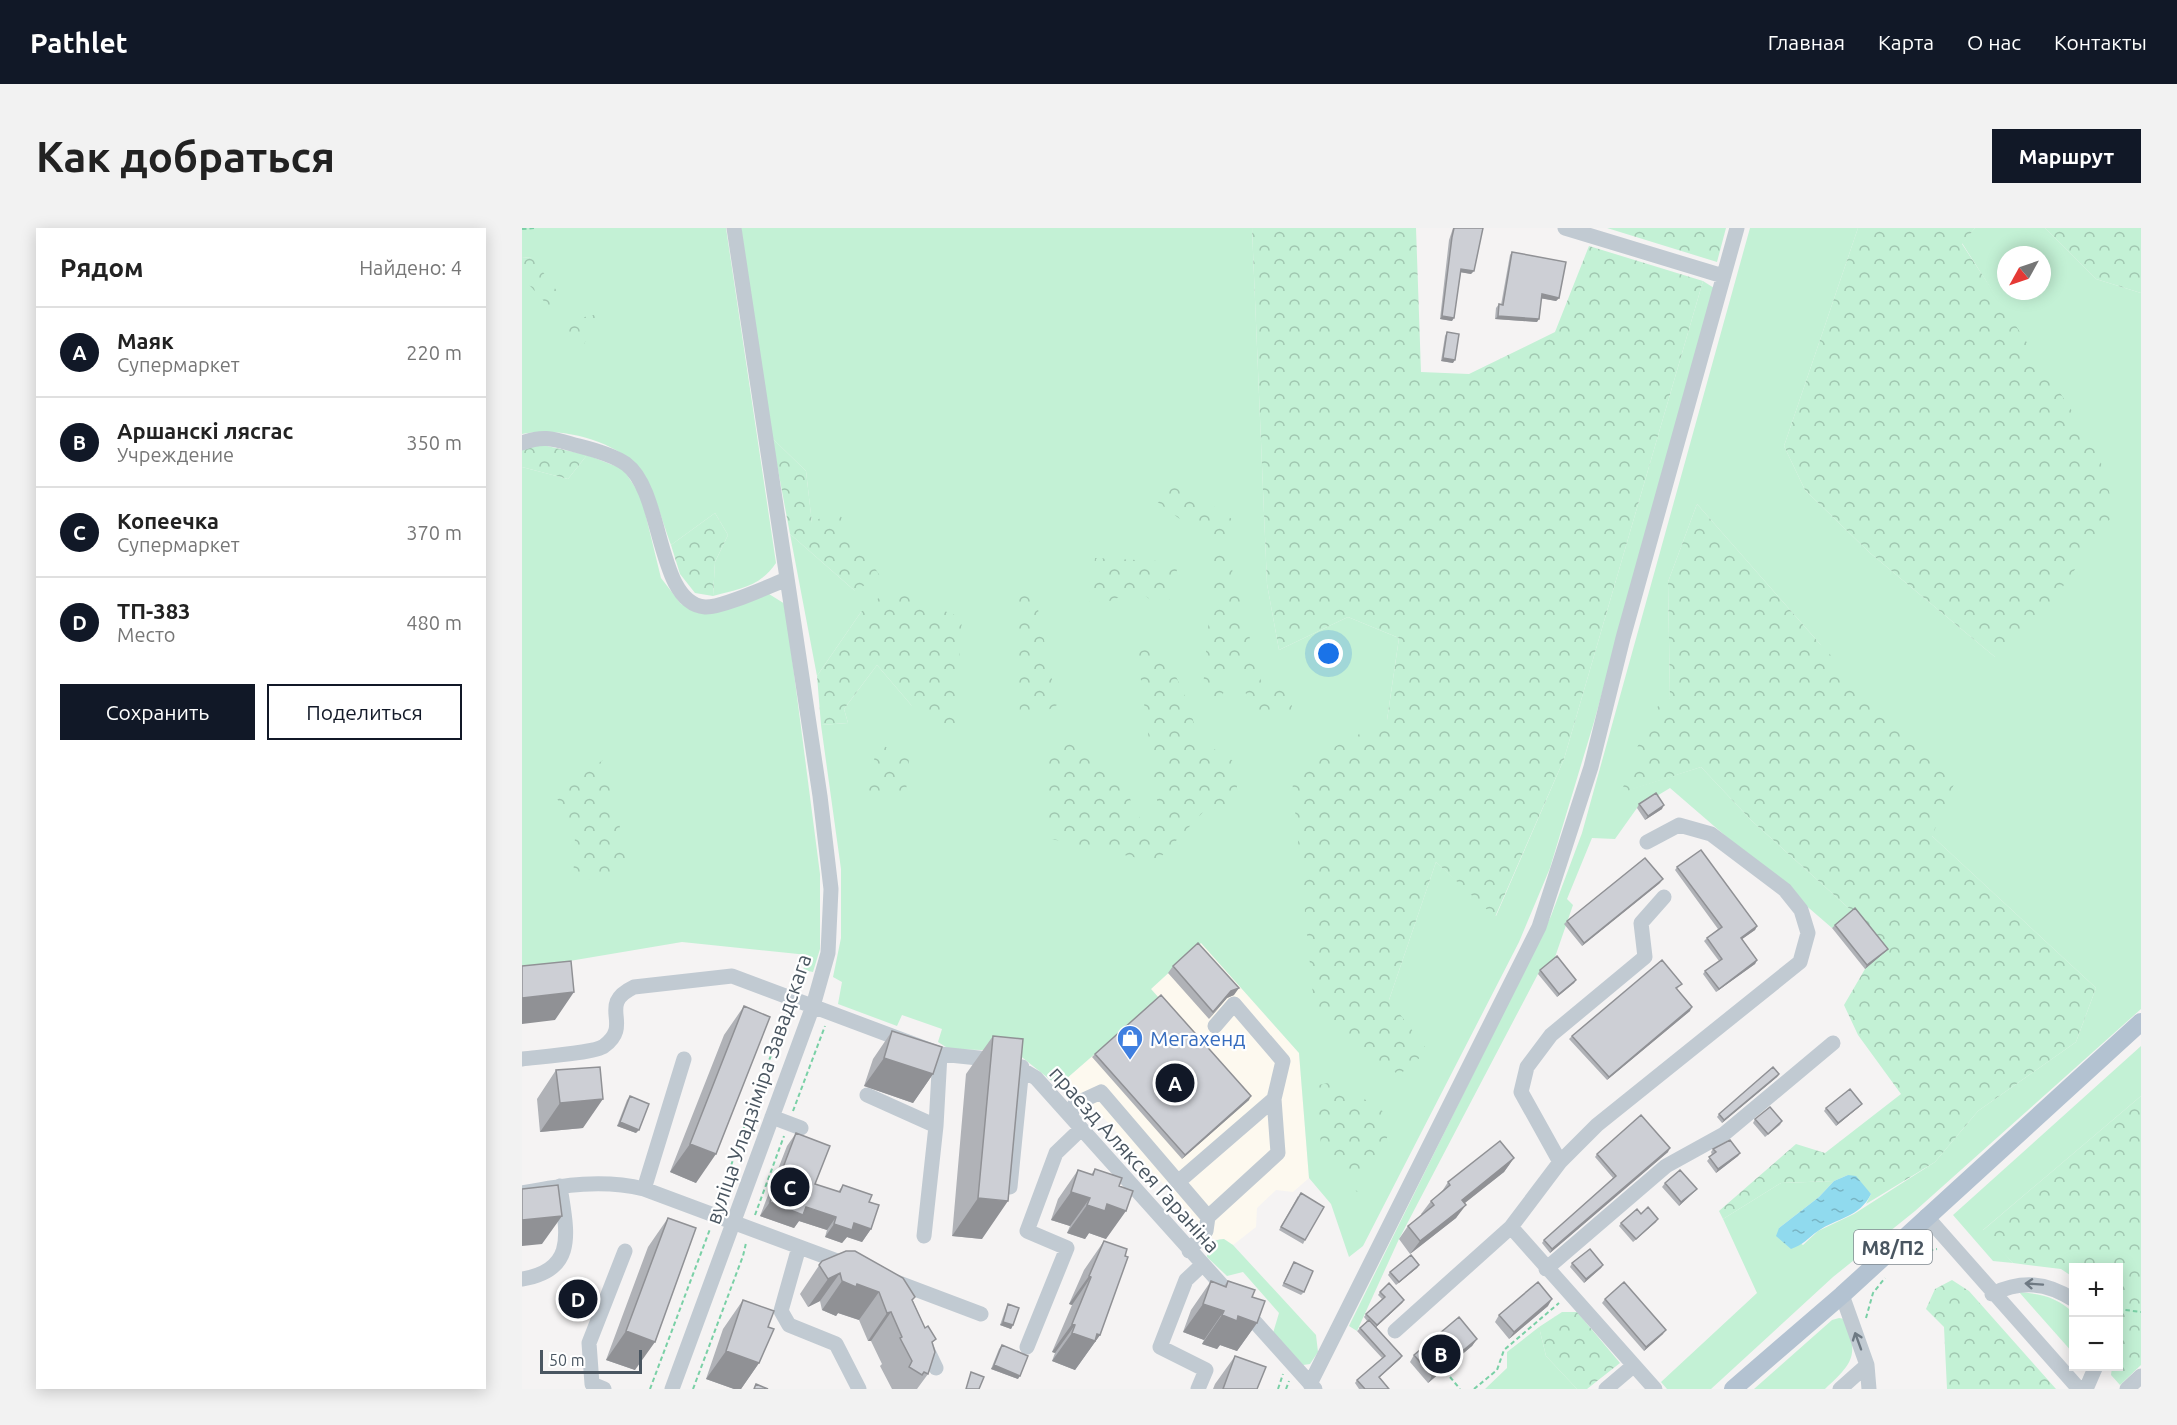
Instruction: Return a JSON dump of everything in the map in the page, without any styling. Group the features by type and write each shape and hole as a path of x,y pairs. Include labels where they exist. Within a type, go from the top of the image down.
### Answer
{"main road":[{"name":"М8/П2","path":"1733,1389 1842,1295 2141,1022"}],"street":[{"name":"вуліца Уладзіміра Завадскага","path":"672,1389 813,1006 828,952 831,889 734,228"},
{"path":"1564,228 1723,276"},
{"path":"1312,1386 1539,927 1591,767 1623,638 1737,228"},
{"path":"522,442 540,436 600,451 627,465 642,483 658,527 670,574 685,598 705,607 732,600 787,579"},
{"path":"1395,1331 1511,1227 1560,1162 1597,1125 1800,962 1808,933 1801,910 1785,890 1711,834 1679,825 1647,842"},
{"path":"1560,1162 1521,1092 1527,1067 1551,1035 1645,957 1641,923 1664,897"},
{"name":"праезд Аляксея Гараніна","path":"522,1059 602,1048 618,1028 615,1003 620,993 634,987 732,976 940,1054 1007,1061 1022,1067 1036,1078 1312,1386"},
{"path":"1189,1251 1206,1232 1208,1217 1278,1153 1274,1099 1283,1061 1234,1004 1215,1026"},
{"path":"1546,1269 1666,1166 1725,1134 1833,1043"},
{"path":"924,1236 936,1126 940,1054"},
{"path":"644,1189 684,1059"},
{"path":"1010,1187 1022,1067"},
{"path":"1070,1116 1075,1104 1101,1092 1208,1217"},
{"path":"867,1095 936,1126"},
{"path":"1178,1182 1274,1099"},
{"path":"772,1117 795,1126"},
{"path":"1027,1347 1067,1248 1027,1231 1056,1153 1081,1129"},
{"path":"522,1193 574,1183 624,1184 644,1189 733,1224 981,1314"},
{"path":"522,1279 539,1276 563,1256 567,1237 560,1186"},
{"path":"1926,1216 1992,1294 2079,1389"},
{"path":"1511,1227 1655,1389"},
{"path":"799,1247 781,1311 789,1325 836,1344 859,1389"},
{"path":"604,1389 592,1384 589,1343 625,1251"},
{"path":"1198,1389 1206,1370 1160,1347 1186,1280 1202,1265"},
{"path":"894,1281 904,1303"},
{"path":"1992,1294 2007,1287 2025,1283 2059,1290 2069,1297"},
{"path":"1842,1295 1867,1365 1869,1389"},
{"path":"915,1324 936,1368"},
{"path":"1840,1389 1867,1365"},
{"path":"1606,1389 1633,1366"},
{"path":"2086,1389 2094,1371"},
{"path":"2127,1389 2141,1376"}],"path":[{"path":"522,229 535,228"},
{"path":"650,1389 714,1216 752,1104 794,999"},
{"path":"693,1389 743,1256 750,1230 795,1126 830,1012"},
{"path":"1911,1255 1916,1251 1943,1249 1951,1246"},
{"path":"1858,1340 1863,1332 1873,1293 1890,1273"},
{"path":"1474,1389 1497,1370 1504,1350 1570,1294"},
{"path":"2123,1310 2141,1312"},
{"path":"1278,1389 1284,1371"},
{"path":"1450,1377 1460,1389"},
{"path":"1286,1389 1290,1378"}],"shaded area":[{"path":"1201,943 1299,1053 1309,1178 1293,1192 1276,1190 1257,1208 1256,1227 1233,1245 1224,1239 1214,1240 1092,1105 1085,1103 1078,1106 1058,1086 1159,998 1151,989"}],"green space":[{"path":"522,228 726,228 776,563 756,582 713,596 715,562 728,535 715,513 671,545 645,477 630,460 617,451 602,443 570,434 537,432 522,434 522,277 532,257 522,258"},
{"path":"741,228 1252,228 1267,584 1279,650 1348,617 1399,638 1387,720 1389,1000 1436,862 1496,916 1564,759 1703,281 1714,288 1594,722 1550,868 1519,942 1363,1246 1349,1257 1331,1204 1309,1178 1299,1053 1201,943 1151,989 1159,998 1058,1086 1014,1051 949,1049 938,1042 942,1029 902,1015 897,1026 838,1004 842,982 833,977 841,938 841,869 821,725 848,723 844,709 877,665 912,706 861,612 817,676 790,534 855,591 812,524 806,471 772,438"},
{"path":"1252,228 1416,228 1421,372 1469,374 1555,332 1589,246 1703,281 1564,759 1495,917 1436,862 1389,1000 1428,1051 1399,1075 1315,1016 1291,769 1387,720 1399,638 1348,617 1279,650 1267,584"},
{"path":"1607,228 1726,228 1717,262"},
{"path":"1750,228 1858,228 1784,446 1805,490 1870,553 1995,657 2021,336 1998,300 2051,300 2051,246 1997,246 1997,298 1962,243 1975,228 2045,228 2096,279 2141,293 2141,1009 1915,1211 1833,1277 1711,1389 1667,1389 1661,1382 1757,1293 1723,1219 1781,1183 1834,1181 1819,1197 1779,1228 1803,1245 1818,1231 1854,1214 1935,1162 1978,1111 2076,1042 2096,988 1932,836 1820,644 1697,504 1668,582 1670,698 1622,792 1701,767 1752,821 1853,912 1832,928 1670,788 1637,808 1615,839 1592,838 1567,899 1573,905 1554,960 1538,974 1399,1239 1357,1331 1349,1326 1551,916 1582,833"},
{"path":"1858,228 1975,228 1962,244 2097,449 2115,512 2057,595 1995,657 1870,553 1805,490 1784,446"},
{"path":"2045,228 2141,228 2141,293 2096,279"},
{"path":"532,257 562,298 551,309 522,277 522,258"},
{"path":"598,314 580,353 563,322"},
{"path":"772,438 806,471 812,523 836,509 880,576 855,591 790,534"},
{"path":"538,444 587,455 568,479 522,467 522,450"},
{"path":"587,455 623,469 641,496 661,578 681,604 703,613 769,594 785,604 820,874 820,949 813,972 803,970 808,955 682,942 522,969 522,467 568,479"},
{"path":"1170,476 1236,522 1227,550 1261,681 1293,691 1291,717 1250,712 1238,659 1222,696 1202,700 1215,546 1155,500"},
{"path":"1697,504 1820,644 1954,784 1932,836 2096,988 2076,1042 1978,1111 1935,1162 1866,1204 1871,1194 1848,1175 1834,1181 1781,1183 1723,1219 1719,1211 1796,1144 1825,1153 1901,1094 1858,1035 1844,1005 1865,969 1853,912 1752,821 1701,767 1621,793 1650,712 1670,698 1668,582"},
{"path":"715,513 728,535 715,562 713,596 695,593 680,574 671,545"},
{"path":"1095,558 1179,562 1166,612 1138,590 1089,609"},
{"path":"1032,579 1057,705 1020,726 1017,583"},
{"path":"890,589 962,618 954,737 912,706 877,665 844,709 848,723 821,725 817,676 861,612"},
{"path":"1163,648 1189,705 1198,739 1238,764 1236,805 1205,810 1156,862 1047,838 1045,738 1077,738 1124,787 1147,832 1160,822 1137,651"},
{"path":"878,743 909,759 905,803 867,790"},
{"path":"603,760 630,867 573,884 575,836 555,794"},
{"path":"2141,1046 2141,1096 1983,1230 2013,1263 1993,1261 1953,1215"},
{"path":"1337,1081 1387,1114 1394,1125 1357,1192 1321,1144 1314,1086"},
{"path":"2141,1096 2141,1365 2120,1385 2111,1375 2112,1371 2123,1371 2123,1263 2069,1263 2069,1274 2061,1269 2013,1263 1982,1231"},
{"path":"1224,1239 1233,1245 1316,1335 1318,1352 1310,1364 1303,1365 1273,1333 1279,1313 1243,1272 1227,1276 1207,1257 1211,1244 1216,1240"},
{"path":"1952,1280 1969,1291 2056,1389 1947,1389 1944,1327 1926,1309 1935,1289"},
{"path":"2019,1292 2048,1297 2069,1310 2069,1348"},
{"path":"1562,1312 1577,1312 1620,1363 1587,1389 1577,1389 1546,1356 1539,1327"},
{"path":"1845,1319 1852,1342 1851,1358 1842,1372 1825,1389 1754,1389 1832,1320"},
{"path":"1539,1327 1546,1356 1577,1389 1485,1389 1507,1368 1507,1352"}],"water":[{"path":"1848,1175 1856,1176 1871,1194 1861,1208 1818,1231 1791,1249 1776,1236 1779,1228 1819,1197 1834,1181"}],"building":[{"path":"1454,228 1483,228 1474,271 1461,269 1454,318 1442,316"},
{"path":"1512,252 1566,262 1559,298 1542,294 1539,319 1498,316 1499,304 1503,305"},
{"path":"1447,332 1459,334 1455,360 1443,358"},
{"path":"1656,793 1664,805 1648,816 1639,804"},
{"path":"1701,850 1757,926 1741,938 1757,960 1719,989 1705,971 1722,959 1707,938 1722,927 1677,867"},
{"path":"1645,858 1663,879 1584,943 1567,921"},
{"path":"1855,908 1888,949 1867,965 1835,925"},
{"path":"1198,943 1239,988 1231,991 1213,1012 1173,966"},
{"path":"1557,956 1576,980 1559,994 1540,970"},
{"path":"1662,960 1682,984 1676,988 1692,1007 1609,1077 1572,1036"},
{"path":"571,961 574,992 522,998 522,966"},
{"path":"1161,995 1251,1096 1185,1155 1095,1054"},
{"path":"744,1006 770,1017 716,1154 690,1144"},
{"path":"892,1031 942,1047 933,1074 884,1058"},
{"path":"993,1036 1023,1039 1008,1201 978,1198"},
{"path":"600,1067 603,1099 560,1103 556,1070"},
{"path":"1773,1067 1779,1074 1724,1120 1719,1114"},
{"path":"1850,1089 1862,1104 1838,1123 1826,1108"},
{"path":"630,1096 649,1104 639,1130 620,1122"},
{"path":"1770,1107 1782,1121 1768,1134 1755,1119"},
{"path":"1641,1115 1670,1148 1552,1249 1544,1240 1616,1176 1597,1154"},
{"path":"796,1133 830,1146 815,1184 840,1192 843,1185 872,1195 869,1202 879,1205 871,1229 854,1223 852,1230 834,1224 836,1217 806,1207 803,1215 770,1202"},
{"path":"1730,1140 1740,1153 1718,1169 1709,1157 1716,1152 1713,1149"},
{"path":"1500,1141 1514,1158 1462,1200 1466,1205 1420,1241 1408,1226 1434,1205 1431,1201 1450,1185 1448,1182"},
{"path":"1095,1169 1122,1178 1119,1186 1133,1191 1126,1211 1107,1204 1105,1211 1087,1205 1090,1198 1071,1192 1078,1170 1093,1175"},
{"path":"1680,1170 1697,1189 1681,1202 1665,1183"},
{"path":"558,1185 562,1216 522,1220 522,1189"},
{"path":"1301,1193 1324,1207 1305,1240 1281,1227"},
{"path":"1648,1207 1658,1219 1636,1239 1621,1223 1637,1209 1641,1214"},
{"path":"668,1218 696,1228 655,1342 626,1331"},
{"path":"1104,1241 1127,1249 1125,1256 1128,1257 1100,1335 1097,1334 1095,1341 1072,1333 1075,1325 1072,1324"},
{"path":"1590,1249 1603,1265 1586,1279 1572,1263"},
{"path":"846,1251 855,1251 903,1278 915,1297 912,1300 925,1328 928,1326 936,1339 932,1342 935,1352 928,1374 924,1372 922,1375 909,1367 912,1361 900,1338 902,1337 891,1312 887,1313 879,1292 842,1281 840,1273 828,1279 819,1265 822,1261"},
{"path":"1411,1255 1419,1265 1399,1282 1390,1272"},
{"path":"1294,1262 1313,1271 1304,1292 1284,1283"},
{"path":"1211,1281 1226,1287 1228,1281 1255,1290 1252,1297 1265,1301 1257,1323 1238,1316 1237,1321 1222,1315 1224,1311 1203,1304"},
{"path":"1538,1282 1552,1299 1514,1332 1499,1315"},
{"path":"1624,1282 1666,1330 1646,1347 1605,1299"},
{"path":"574,1283 592,1289 586,1308 568,1302"},
{"path":"1389,1283 1404,1300 1377,1325 1366,1314 1385,1297 1380,1292"},
{"path":"743,1300 774,1311 768,1327 774,1329 759,1363 726,1351"},
{"path":"1008,1304 1019,1308 1013,1325 1003,1322"},
{"path":"1459,1317 1477,1339 1432,1376 1414,1355"},
{"path":"1369,1320 1402,1356 1379,1377 1389,1389 1365,1389 1357,1380 1385,1356 1360,1328"},
{"path":"1002,1345 1028,1356 1020,1376 994,1365"},
{"path":"1235,1356 1266,1367 1257,1389 1223,1389"},
{"path":"971,1372 984,1377 979,1389 966,1389"},
{"path":"756,1384 768,1389 754,1389"}],"place":[{"name":"Мегахенд","path":"1130,1061"},
{"name":"Маяк","path":"1175,1083"},
{"name":"Копеечка","path":"790,1187"},
{"name":"ТП-383","path":"578,1299"},
{"name":"Аршанскі лясгас","path":"1441,1354"}]}
